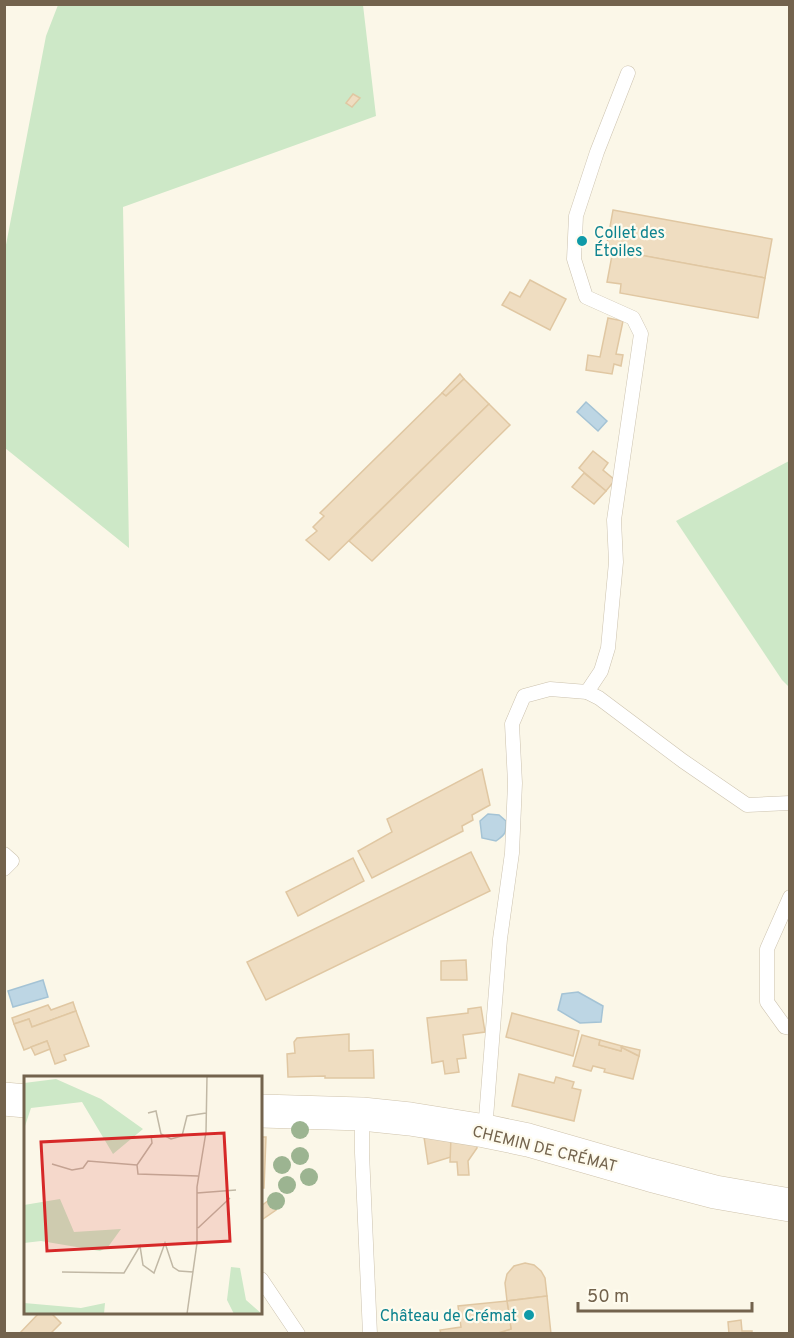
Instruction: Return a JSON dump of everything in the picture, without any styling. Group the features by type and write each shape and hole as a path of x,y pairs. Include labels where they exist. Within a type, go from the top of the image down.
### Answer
{"street":[{"path":"4,1099 24,1101"},
{"name":"CHEMIN DE CRÉMAT","path":"262,1112 362,1114 485,1131 528,1140 716,1192 789,1205"}],"lane":[{"path":"587,692 601,671 608,648 616,562 614,520 641,334 633,318 586,297 574,259 576,216 597,152 628,73"},
{"path":"485,1131 500,939 512,853 514,783 512,724 525,696 550,689 587,692 599,698 683,761 747,805 789,803"},
{"path":"4,854 12,861 4,868"},
{"path":"789,897 767,949 766,1002 789,1028"},
{"path":"362,1114 370,1334"},
{"path":"262,1280 298,1334"}],"green space":[{"path":"58,5 363,5 376,116 123,207 129,548 5,448 5,250 46,36"},
{"path":"789,461 789,687 782,680 676,521"}],"water":[{"path":"586,402 607,421 598,431 577,412"},
{"path":"488,814 499,815 506,821 505,833 496,841 482,838 480,821"},
{"path":"43,980 48,997 13,1007 8,991"},
{"path":"578,992 603,1006 601,1022 580,1023 558,1010 562,994"}],"building":[{"path":"353,94 360,98 352,107 346,103"},
{"path":"613,210 772,239 765,278 606,249"},
{"path":"613,250 765,278 758,318 620,293 621,284 607,282"},
{"path":"530,280 566,299 550,330 502,305 510,292 520,297"},
{"path":"608,318 623,321 616,354 623,355 621,366 614,364 612,374 586,370 588,355 600,357"},
{"path":"460,374 464,379 446,396 442,393"},
{"path":"464,379 489,404 329,560 306,540 317,531 313,527 324,516 320,513 442,393 446,396"},
{"path":"489,404 510,425 372,561 349,541"},
{"path":"593,451 608,463 603,470 615,480 606,491 579,468"},
{"path":"584,473 606,491 594,504 572,487"},
{"path":"482,769 490,805 472,815 473,820 462,826 463,831 372,878 358,851 392,832 387,819"},
{"path":"471,852 490,891 266,1000 247,962"},
{"path":"353,858 364,881 298,916 286,892"},
{"path":"466,960 467,980 441,980 441,961"},
{"path":"73,1002 76,1011 32,1027 29,1019 14,1024 12,1018 48,1005 51,1010"},
{"path":"481,1007 485,1032 463,1035 466,1058 457,1059 459,1072 445,1074 443,1061 432,1063 427,1018 468,1013 468,1009"},
{"path":"76,1011 89,1046 64,1055 66,1060 55,1064 47,1041 24,1050 14,1024 29,1019 32,1027"},
{"path":"512,1013 579,1031 573,1056 506,1037"},
{"path":"349,1034 349,1051 373,1050 374,1078 288,1077 287,1054 295,1053 294,1042 297,1038"},
{"path":"582,1035 600,1040 599,1045 621,1051 621,1047 639,1056 633,1079 604,1072 605,1069 593,1066 591,1071 573,1066"},
{"path":"600,1040 622,1046 621,1051 599,1045"},
{"path":"47,1041 50,1049 35,1055 31,1047"},
{"path":"621,1047 640,1050 639,1056"},
{"path":"519,1074 554,1083 556,1077 574,1082 572,1088 581,1090 574,1121 512,1106"},
{"path":"262,1137 266,1137 264,1188 262,1188"},
{"path":"424,1137 451,1137 451,1157 428,1164"},
{"path":"451,1137 477,1141 477,1148 468,1161 469,1175 458,1175 457,1162 450,1162"},
{"path":"269,1200 276,1210 263,1219 262,1205"},
{"path":"525,1263 534,1265 541,1271 545,1278 547,1296 507,1301 505,1283 507,1274 514,1266"},
{"name":"Château de Crémat","path":"547,1296 551,1334 495,1334 511,1329 507,1301"},
{"path":"507,1301 511,1329 495,1334 441,1334 440,1330 461,1327 458,1306"},
{"path":"38,1314 52,1314 61,1323 50,1334 19,1334"},
{"path":"741,1320 742,1331 752,1331 752,1334 729,1334 728,1322"}],"place":[{"name":"Collet des Étoiles","path":"582,241"},
{"name":"Château de Crémat","path":"529,1315"}]}
